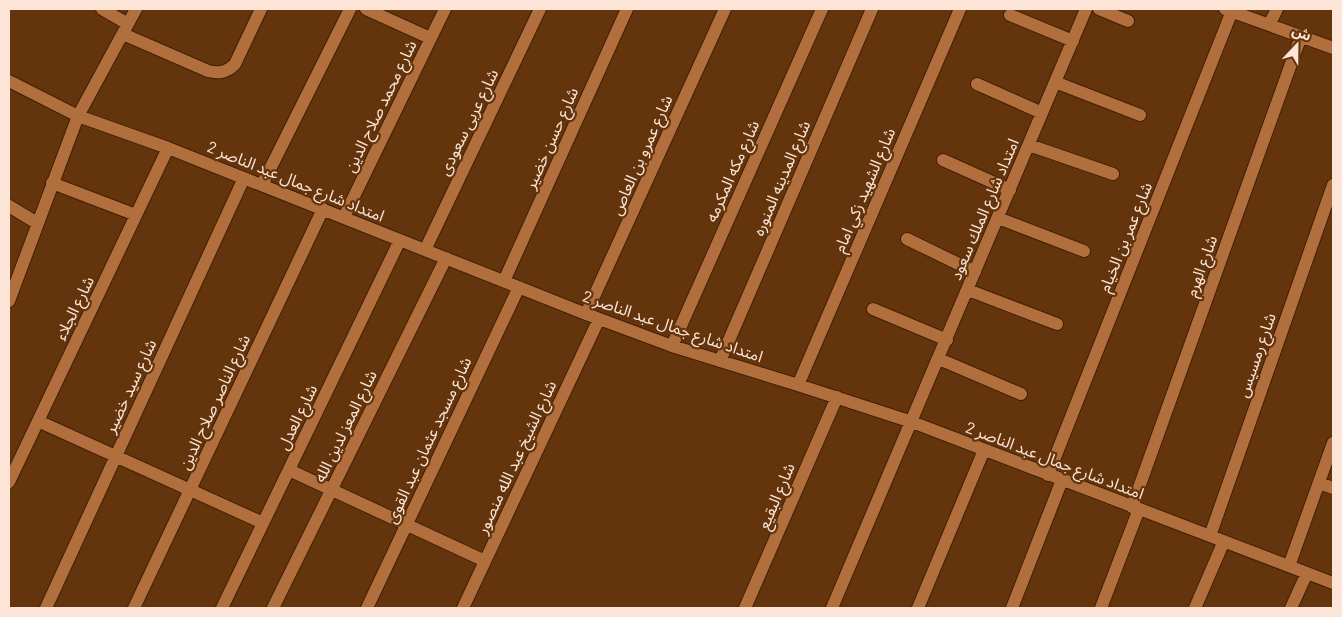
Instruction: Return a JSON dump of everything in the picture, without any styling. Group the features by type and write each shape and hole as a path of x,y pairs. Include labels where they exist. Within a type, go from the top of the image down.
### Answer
{"street":[{"path":"102,9 125,29 208,71 216,73 230,69 235,64 261,9"},
{"path":"9,301 78,116 136,9"},
{"path":"262,185 350,9"},
{"path":"366,9 430,38"},
{"name":"شارع محمد صلاح الدين","path":"344,218 445,9"},
{"name":"شارع عربى سعودى","path":"425,250 540,9"},
{"name":"شارع حسن خضير","path":"504,281 627,9"},
{"name":"شارع عمرو بن العاص","path":"586,314 725,9"},
{"name":"شارع مكه المكرمه","path":"672,346 822,9"},
{"name":"شارع المدينه المنوره","path":"720,361 872,9"},
{"name":"شارع الشهيد زكي امام","path":"798,385 960,9"},
{"name":"امتداد شارع الملك سعود","path":"832,608 1086,9"},
{"path":"1099,9 1128,21"},
{"path":"1269,25 1277,9"},
{"path":"1229,10 1332,45"},
{"name":"شارع عمر بن الخيام","path":"1048,474 1229,10"},
{"path":"1010,14 1072,40"},
{"name":"شارع الهرم","path":"1101,608 1301,36"},
{"name":"امتداد شارع جمال عبد الناصر 2","path":"9,81 78,116 168,148 599,319 672,346 912,422 1333,583"},
{"path":"1055,82 1140,115"},
{"path":"977,84 1042,113"},
{"path":"1029,145 1113,174"},
{"name":"شارع الجلاء","path":"9,482 168,148"},
{"path":"943,160 1010,190"},
{"name":"شارع سيد خضير","path":"46,608 244,178"},
{"path":"52,183 136,215"},
{"name":"شارع رمسيس","path":"1210,536 1333,185"},
{"path":"9,206 37,223"},
{"name":"شارع الناصر صلاح الدين","path":"134,608 323,209"},
{"path":"998,218 1084,251"},
{"path":"907,239 975,272"},
{"name":"شارع العدل","path":"222,608 400,240"},
{"name":"شارع المعز لدين الله","path":"273,608 446,258"},
{"name":"شارع مسجد عثمان عبد القوى","path":"367,608 518,287"},
{"path":"968,290 1057,324"},
{"path":"874,309 947,340"},
{"name":"شارع الشيخ عبد الله منصور","path":"463,608 599,319"},
{"path":"939,359 1021,394"},
{"name":"شارع البقيع","path":"745,608 837,398"},
{"path":"38,421 263,523"},
{"path":"1289,566 1333,443"},
{"path":"918,608 984,450"},
{"path":"289,470 485,561"},
{"path":"1012,608 1062,480"},
{"path":"1319,483 1333,488"},
{"path":"1195,608 1224,541"},
{"path":"1291,608 1307,573"}]}
